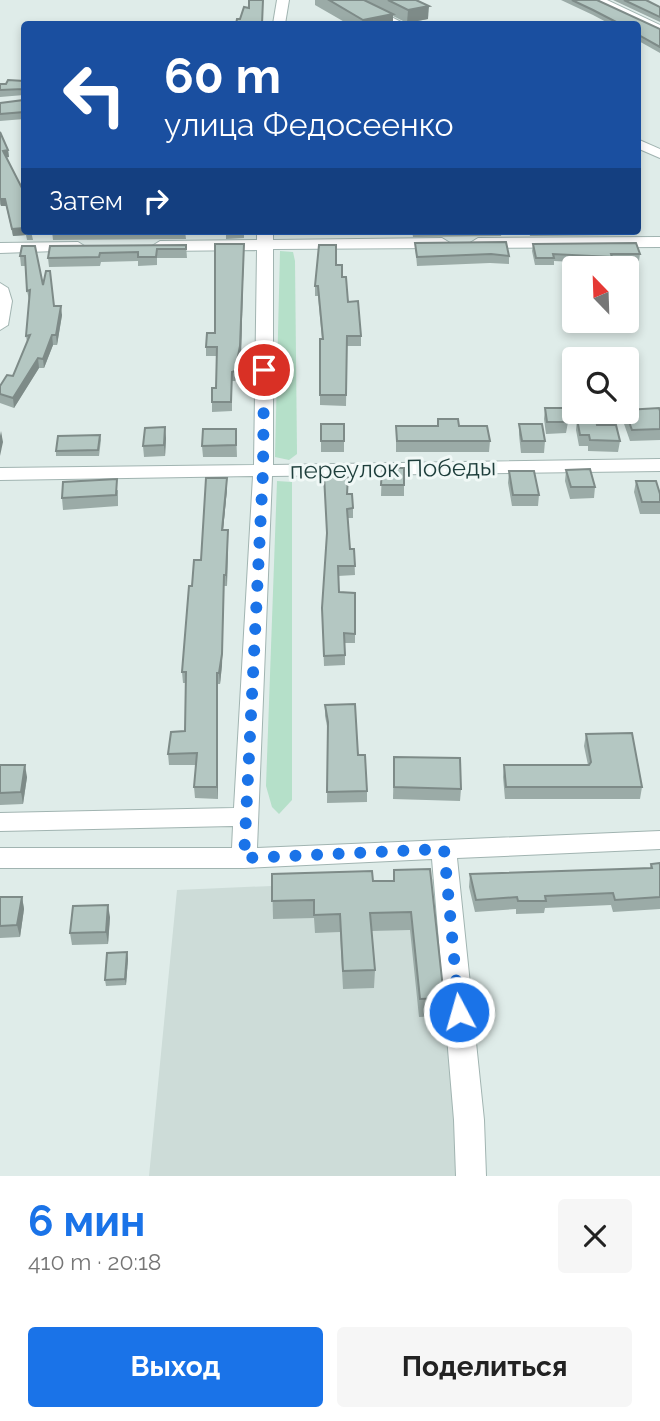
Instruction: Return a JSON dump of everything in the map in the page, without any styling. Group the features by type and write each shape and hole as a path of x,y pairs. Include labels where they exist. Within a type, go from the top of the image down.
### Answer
{"street":[{"path":"280,21 283,0"},
{"path":"349,0 392,21"},
{"path":"598,0 660,30"},
{"path":"641,145 660,154"},
{"path":"244,858 263,471 264,238"},
{"path":"139,246 264,238 660,242"},
{"path":"0,248 97,247"},
{"path":"0,288 4,301 0,325"},
{"name":"переулок Победы","path":"0,474 660,465"},
{"path":"0,822 246,817"},
{"path":"0,858 244,858 660,840"},
{"path":"444,849 470,1120 471,1176"}],"shaded area":[{"path":"433,879 453,1051 456,1176 149,1176 177,890"}],"green space":[{"path":"280,251 293,252 295,261 297,454 289,460 275,457"},
{"path":"277,481 292,482 292,800 279,814 272,807 266,786"}],"building":[{"path":"249,0 263,0 262,21 237,21 244,7 249,8"},
{"path":"329,0 364,0 393,14 363,20"},
{"path":"388,0 416,0 429,6 408,10"},
{"path":"572,0 597,0 660,29 660,47 641,36 641,21 614,21"},
{"path":"624,0 646,0 660,7 660,17"},
{"path":"8,80 21,81 21,89 0,90 0,84 6,84"},
{"path":"21,100 21,112 0,114 0,103"},
{"path":"0,132 8,150 3,151 21,186 21,228 12,229 5,199 0,199"},
{"path":"506,242 509,256 491,254 417,257 415,243"},
{"path":"636,243 640,254 553,254 554,258 536,258 533,244"},
{"path":"215,244 244,244 240,346 235,371 232,372 231,402 212,402 212,388 216,388 217,347 206,347 207,333 215,333"},
{"path":"186,245 186,249 157,249 156,257 138,257 138,252 100,253 99,257 48,258 50,246"},
{"path":"319,245 336,245 336,265 342,265 342,277 346,277 348,302 358,301 361,336 347,336 346,395 320,395 320,339 323,339 318,286 315,286"},
{"path":"22,246 35,246 43,285 46,271 50,271 54,306 61,306 56,335 52,335 43,359 38,358 13,398 0,394 0,386 7,375 13,376 30,335 26,336 30,290 27,291 25,256 20,256"},
{"path":"545,408 562,408 562,422 547,422"},
{"path":"659,408 660,429 632,430 630,424 639,424 639,409"},
{"path":"438,419 458,419 459,426 487,426 490,441 397,441 396,426 438,426"},
{"path":"321,424 344,424 344,441 321,441"},
{"path":"519,424 542,424 545,441 522,441"},
{"path":"578,424 616,425 620,441 590,440 589,435 580,435"},
{"path":"165,427 164,445 143,446 145,428"},
{"path":"203,429 236,429 236,445 202,446"},
{"path":"100,435 98,450 56,451 58,436"},
{"path":"382,468 404,468 404,485 381,485"},
{"path":"590,469 595,487 571,487 566,470"},
{"path":"509,471 534,471 539,495 513,495"},
{"path":"324,475 348,476 347,494 352,494 353,508 347,509 350,549 354,549 355,566 338,566 339,592 355,593 355,634 344,633 345,655 324,656 322,608 327,533"},
{"path":"206,478 227,478 222,530 228,530 222,654 217,673 217,787 194,787 197,753 168,754 171,732 185,731 186,672 182,672 189,586 192,586 194,560 201,560"},
{"path":"117,479 116,495 62,498 63,482"},
{"path":"636,481 656,481 660,502 642,502"},
{"path":"355,704 358,755 365,755 367,791 327,792 328,722 325,705"},
{"path":"632,733 642,787 506,787 504,765 589,765 591,762 586,734"},
{"path":"394,757 460,758 461,789 394,787"},
{"path":"0,765 25,765 21,792 0,793"},
{"path":"660,863 660,897 615,900 613,893 545,896 546,901 518,901 517,897 476,900 470,874 652,868 651,864"},
{"path":"430,869 444,998 420,999 411,912 370,913 375,970 343,971 340,914 314,915 314,900 272,901 272,874 372,871 373,881 394,881 394,870"},
{"path":"0,897 22,897 17,925 0,926"},
{"path":"108,905 106,932 70,933 73,906"},
{"path":"127,952 125,979 105,980 107,953"}],"route":[{"path":"264,370 263,471 244,858 444,849 459,1012"}]}
